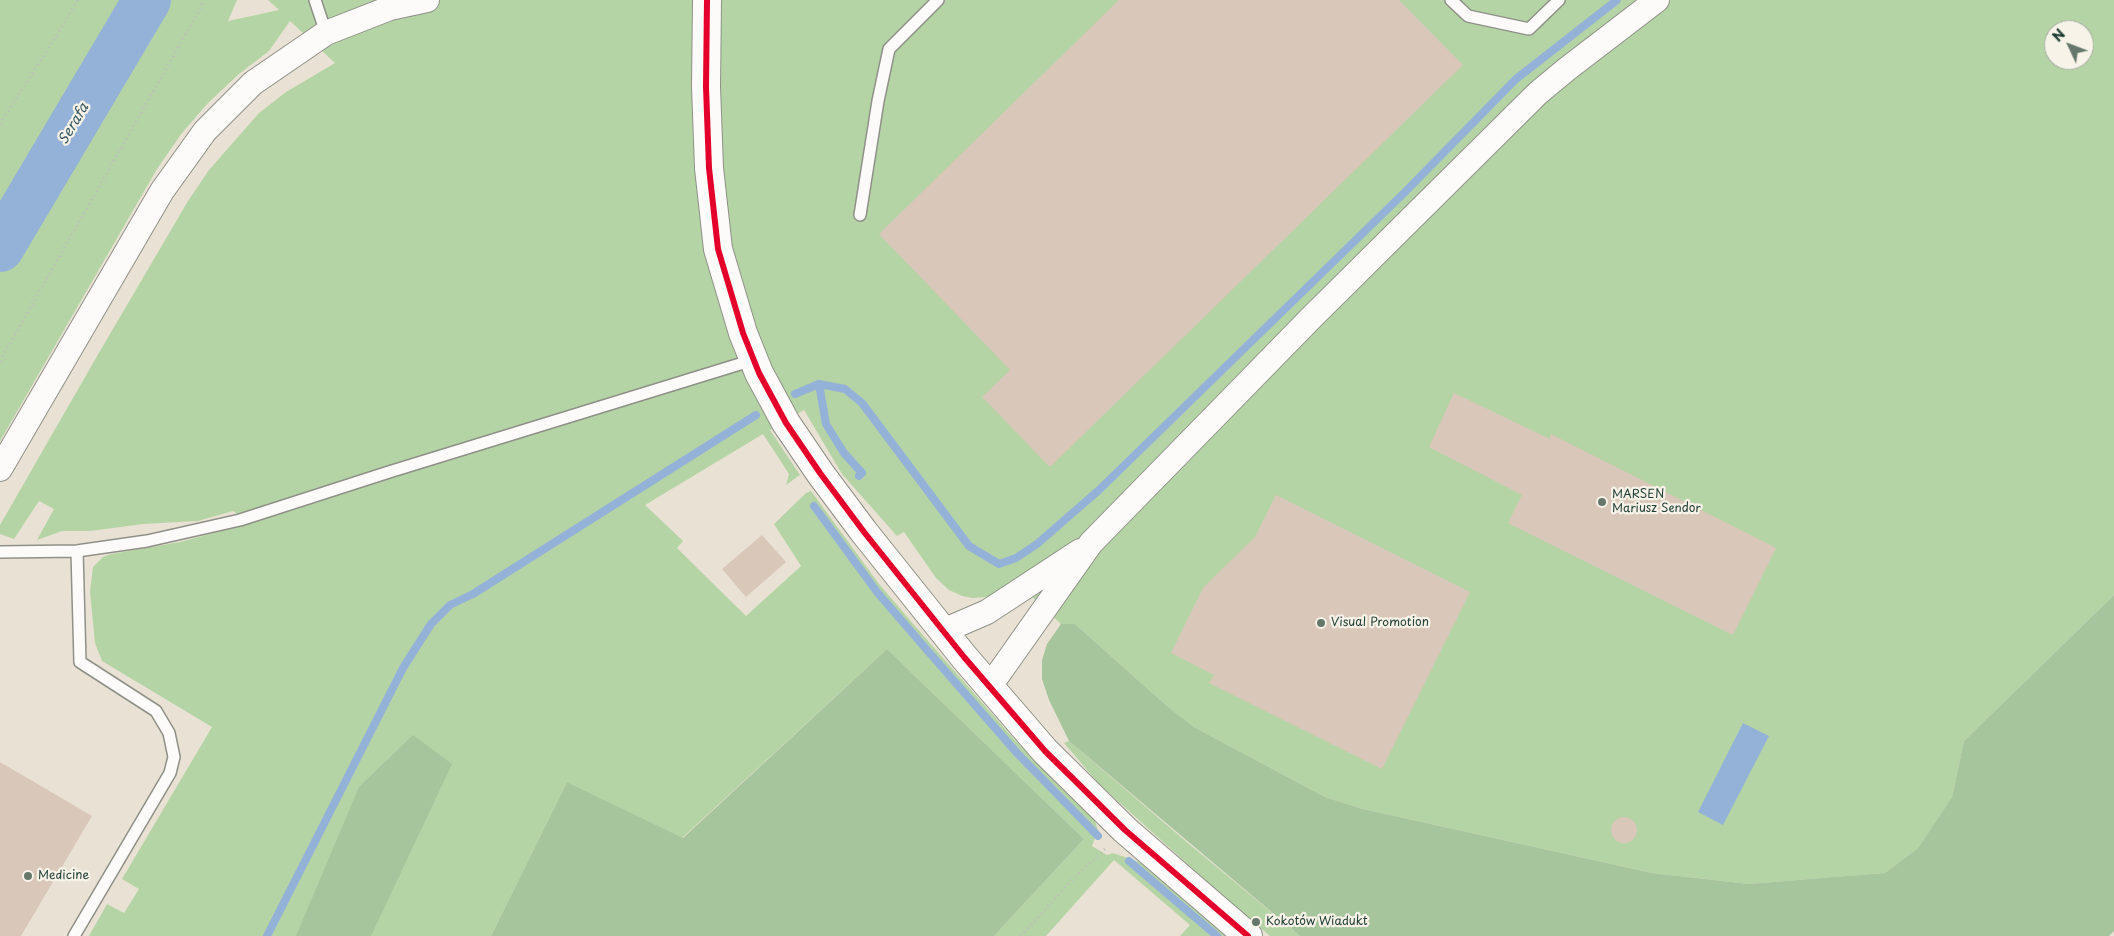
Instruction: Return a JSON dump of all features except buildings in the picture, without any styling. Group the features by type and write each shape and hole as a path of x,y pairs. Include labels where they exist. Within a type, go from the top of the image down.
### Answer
{"street":[{"path":"0,469 162,191 205,131 253,82 326,33 390,8 427,0"},
{"path":"707,0 706,87 709,168 718,249 743,333 754,360 786,423 820,473 943,631 1045,751 1125,830 1248,936"},
{"path":"990,686 1092,543 1311,318 1538,93 1657,0"},
{"path":"943,631 988,612 1092,543"}],"lane":[{"path":"315,0 326,33"},
{"path":"860,215 878,100 889,49 938,0"},
{"path":"1451,0 1468,16 1529,29 1558,0"},
{"path":"0,552 78,551 147,541 240,520 389,472 754,360"},
{"path":"74,936 170,773 174,757 169,733 156,711 80,662 78,551"}],"path":[{"path":"0,124 66,22 77,0"},
{"path":"0,361 205,0"},
{"path":"1021,936 1069,883 1125,830"}],"green space":[{"path":"0,0 237,0 228,21 279,10 268,0 2114,0 2114,595 1964,741 1952,797 1918,848 1885,873 1749,884 1652,873 1363,809 1325,797 1194,727 1167,706 1075,624 1061,624 1016,582 999,594 987,597 973,598 962,596 949,590 936,578 904,532 897,536 842,474 804,410 770,430 800,475 786,485 789,474 763,434 645,505 683,541 677,548 746,616 801,566 774,524 806,493 811,491 879,584 915,626 1015,740 1095,821 1098,830 1092,846 1107,855 1113,853 1142,863 1229,936 1180,936 1190,925 1114,860 1046,936 994,936 1084,839 887,649 682,838 567,782 491,936 89,936 107,904 124,913 139,889 122,879 212,727 102,661 95,643 90,592 93,567 103,557 111,554 180,542 250,523 233,511 198,521 143,524 90,531 62,531 37,540 54,509 39,501 14,539 0,534 0,525 188,201 209,170 259,113 286,92 335,63 290,21 269,51 239,74 208,103 182,133 157,169 0,441"},
{"path":"2114,595 2114,931 2109,936 1300,936 1069,741 1049,700 1042,679 1042,660 1047,644 1061,624 1075,624 1167,706 1194,727 1325,797 1363,809 1652,873 1749,884 1885,873 1918,848 1952,797 1964,741"},
{"path":"887,649 1084,839 994,936 491,936 567,782 683,838"},
{"path":"413,735 452,764 371,936 296,936 359,787"},
{"path":"1069,741 1300,936 1270,936 1235,907 1099,784 1064,743"}],"water":[{"path":"1743,723 1769,736 1723,825 1698,812"}],"waterway":[{"name":"Serafa","path":"0,248 147,0"},
{"path":"795,394 819,384 845,389 862,403 969,546 999,564 1016,558 1037,544 1099,490 1404,193 1516,79 1617,0"},
{"path":"819,384 826,424 844,453 862,473 859,476"},
{"path":"267,936 403,668 431,624 450,605 473,594 756,415"},
{"path":"814,506 877,592 920,642 1017,753 1098,836"},
{"path":"1129,861 1217,936"}],"transit line":[{"path":"707,0 706,87 709,168 718,249 743,333 759,373 786,423 864,532 964,657 1045,751 1125,830 1248,936"}],"place":[{"name":"MARSEN Mariusz Sendor","path":"1602,502"},
{"name":"Visual Promotion","path":"1321,623"},
{"name":"Medicine","path":"28,876"},
{"name":"Kokotów Wiadukt","path":"1256,922"}]}
